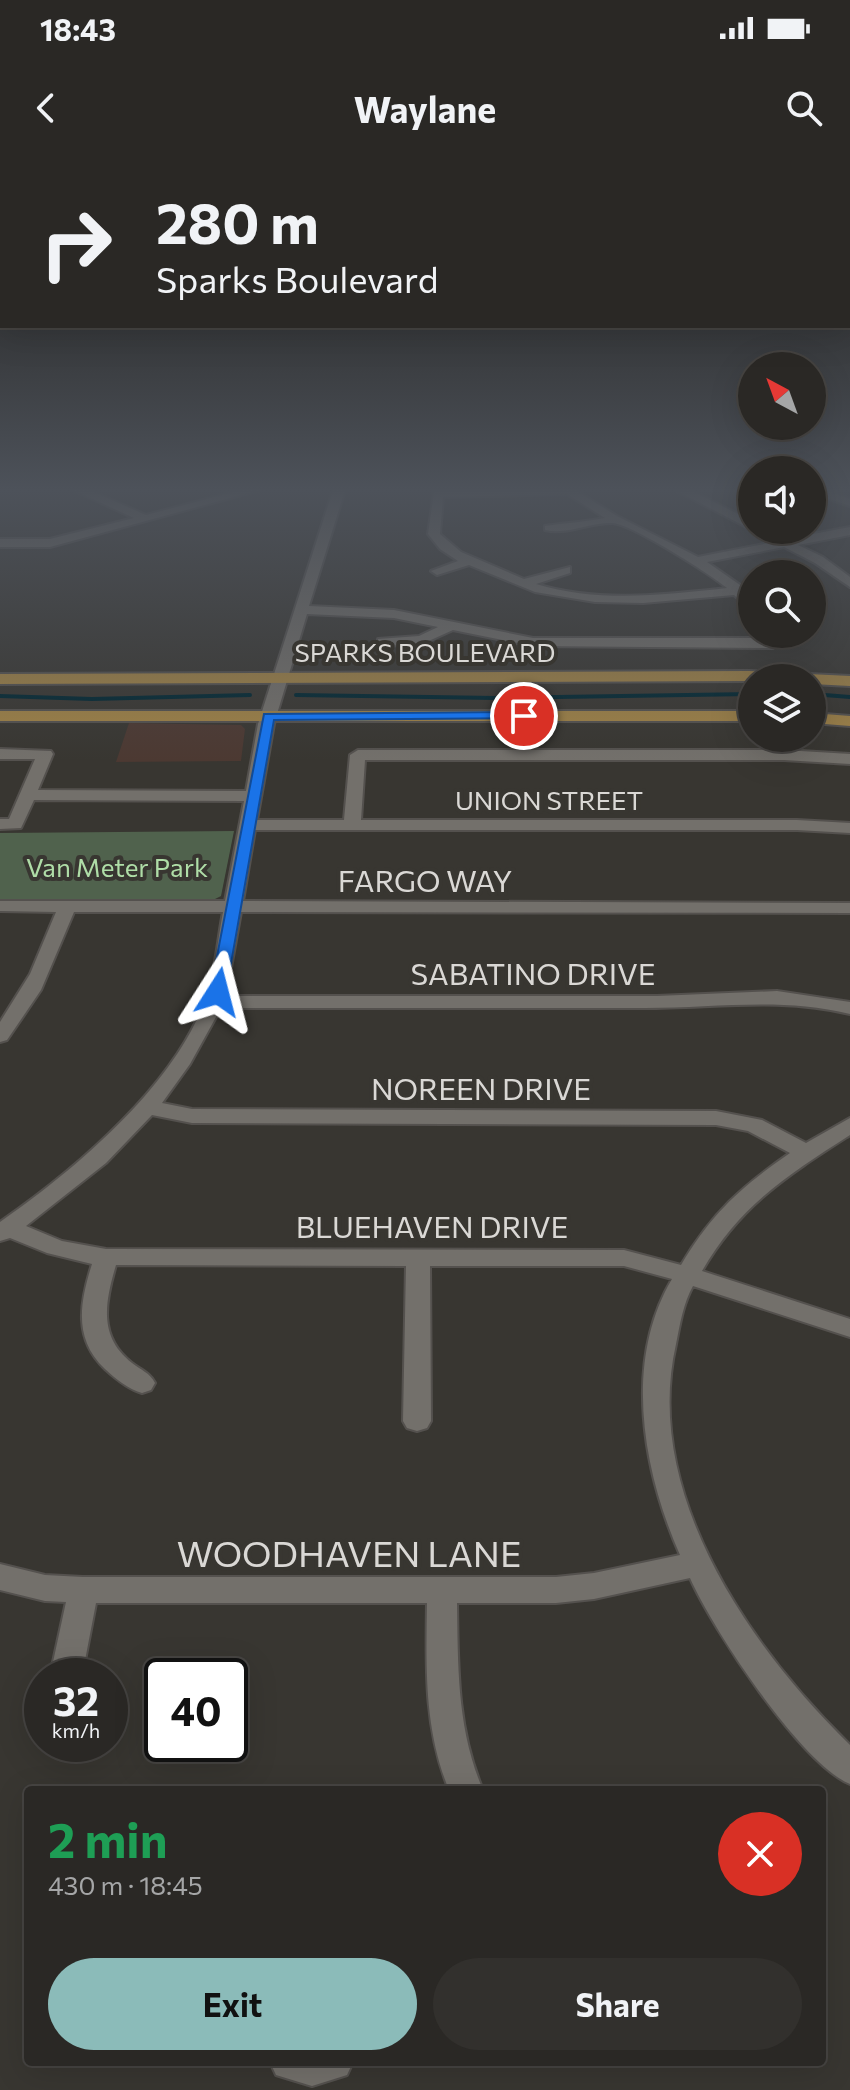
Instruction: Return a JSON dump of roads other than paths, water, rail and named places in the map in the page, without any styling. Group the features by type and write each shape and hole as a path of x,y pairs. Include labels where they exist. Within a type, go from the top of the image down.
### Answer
{"main road":[{"name":"SPARKS BOULEVARD","path":"0,679 749,676 850,681"},
{"path":"0,716 738,716"},
{"path":"826,719 850,721"}],"street":[{"path":"4,1230 91,1163 147,1107 193,1044 214,1002 268,717 311,580"},
{"path":"518,580 564,594 596,597 665,598 738,591"},
{"path":"525,583 534,580"},
{"path":"722,580 738,591"},
{"path":"302,610 394,614 533,642 738,640"},
{"path":"383,642 422,640 450,626"},
{"path":"0,754 45,754 27,795 8,824"},
{"path":"352,825 358,755 784,755 850,759"},
{"path":"27,795 253,796"},
{"name":"UNION STREET","path":"248,825 797,825 850,828"},
{"name":"FARGO WAY","path":"0,906 850,908"},
{"path":"0,1036 33,991 67,906"},
{"name":"SABATINO DRIVE","path":"214,1002 681,1002 772,995 808,997 850,1008"},
{"name":"NOREEN DRIVE","path":"147,1107 192,1116 716,1118 754,1125 807,1153"},
{"path":"850,1125 760,1185 711,1233 684,1274 670,1307 661,1343 656,1385 657,1426 668,1486 696,1564 724,1616 759,1667 794,1710 850,1768"},
{"name":"BLUEHAVEN DRIVE","path":"4,1230 31,1240 106,1257 624,1258 684,1274 850,1328"},
{"path":"106,1257 92,1301 91,1320 95,1338 120,1370 142,1383"},
{"path":"417,1421 418,1257"},
{"name":"WOODHAVEN LANE","path":"0,1577 45,1588 83,1590 569,1589 617,1582 696,1564"},
{"path":"70,1658 83,1590"},
{"path":"442,1590 443,1717 451,1755 464,1786"}],"waterway":[{"path":"296,695 496,698 738,694"},
{"path":"0,696 92,699 250,695"},
{"path":"826,695 850,697"}],"park label":[{"name":"Van Meter Park","path":"117,866"}]}
